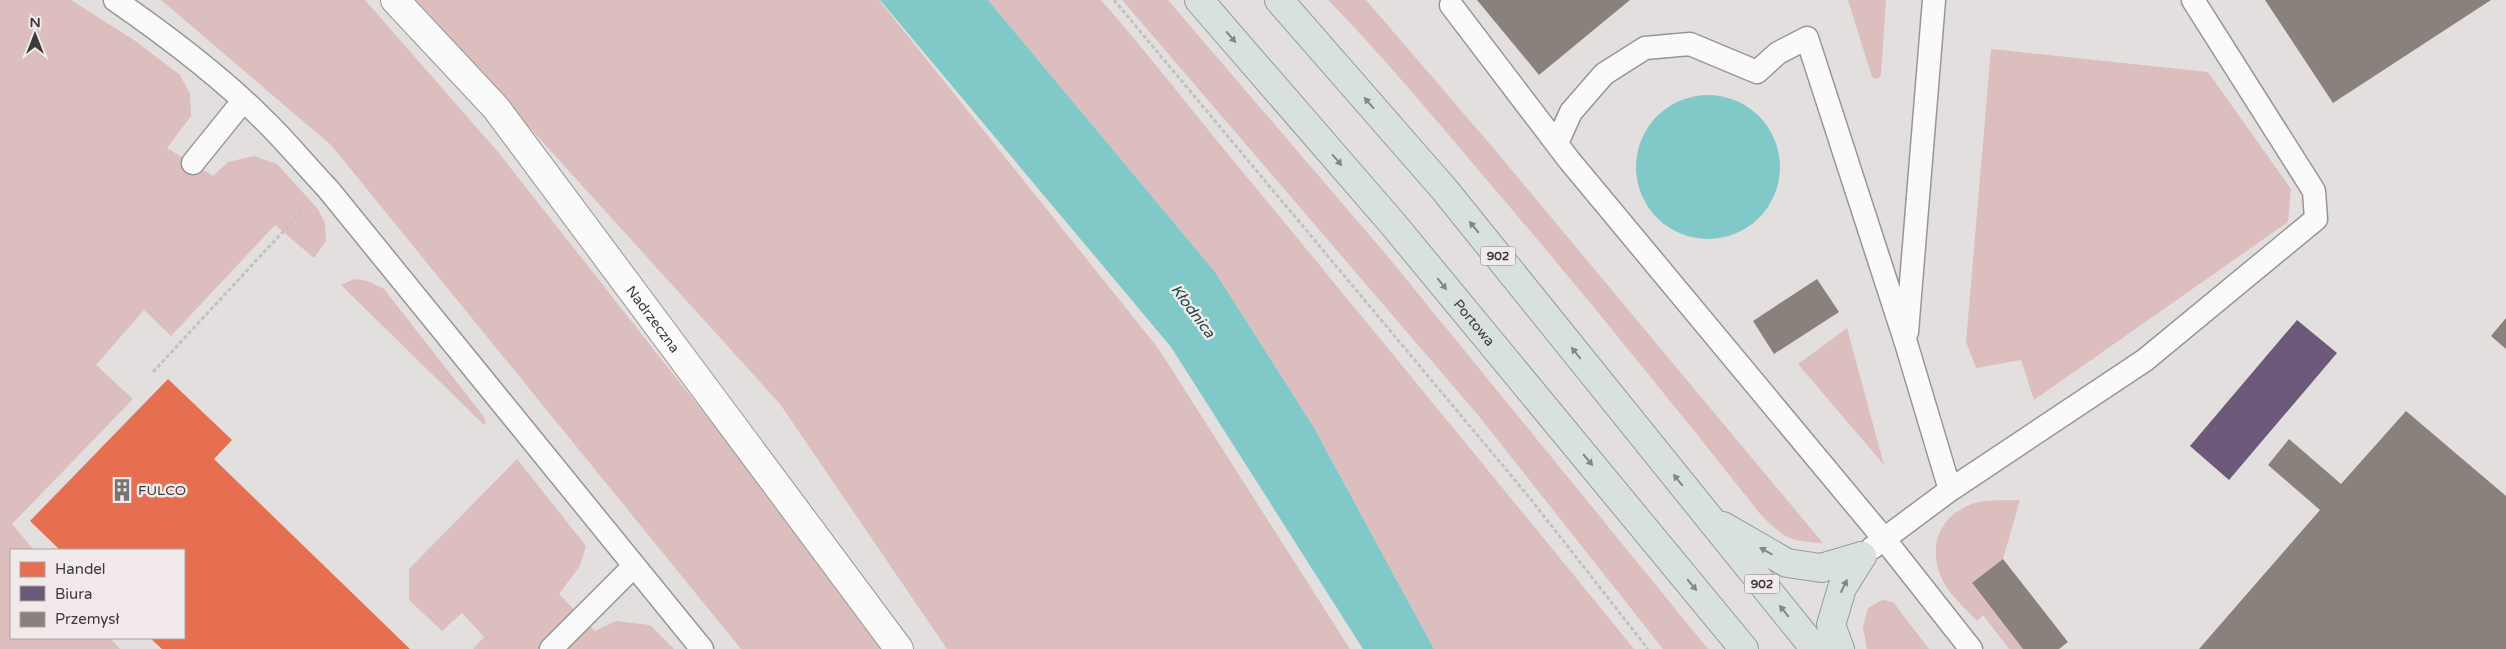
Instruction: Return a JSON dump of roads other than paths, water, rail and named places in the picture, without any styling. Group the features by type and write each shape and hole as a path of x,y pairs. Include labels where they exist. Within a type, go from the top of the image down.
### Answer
{"main road":[{"name":"Portowa","path":"1199,0 1393,224 1744,649"},
{"name":"902","path":"1279,0 1444,189 1815,649"},
{"path":"1709,518 1787,562 1820,568 1862,556"},
{"path":"1840,649 1831,625 1842,588 1862,556"}],"street":[{"name":"Nadrzeczna","path":"396,0 496,108 899,649"}],"lane":[{"path":"115,0 160,31 264,119 326,186 702,649"},
{"path":"1906,343 1934,0"},
{"path":"1862,556 1950,490 2145,360 2316,219 2314,191 2192,0"},
{"path":"1451,5 1557,143 1885,540 1971,649"},
{"path":"1557,143 1571,112 1604,74 1645,48 1690,44 1757,72 1778,53 1807,38 1906,343 1950,490"},
{"path":"193,163 243,101"},
{"path":"551,649 634,566"}],"water":[{"name":"Kłodnica","path":"880,0 988,0 1215,272 1313,426 1434,649 1363,649 1171,347"},
{"path":"1708,95 1735,101 1748,107 1759,116 1768,127 1774,140 1780,167 1774,194 1768,207 1759,218 1748,227 1735,233 1708,239 1681,233 1668,227 1657,218 1648,207 1642,194 1636,167 1642,140 1648,127 1657,116 1668,107 1681,101"}],"place":[{"name":"FULCO","path":"122,490"}]}
